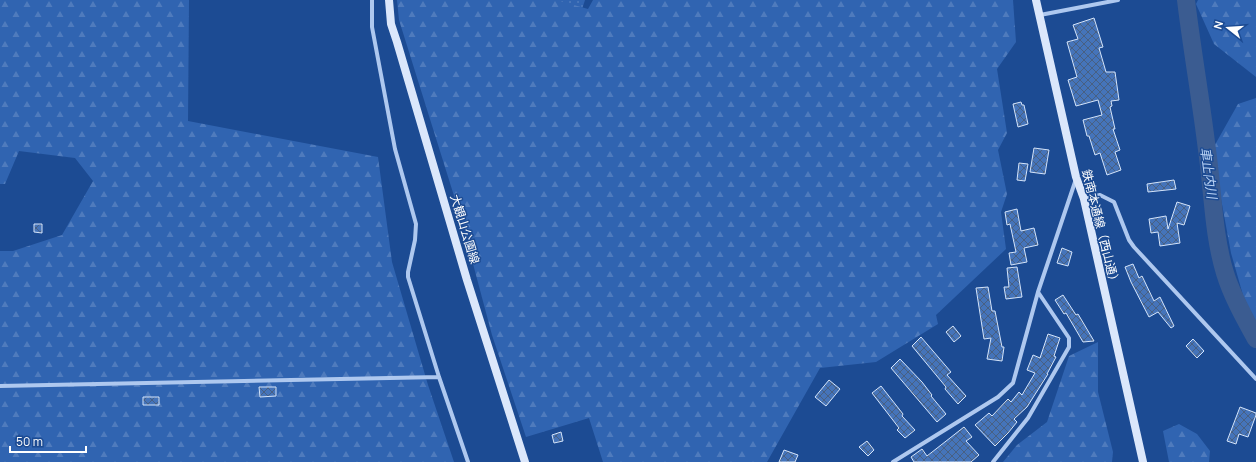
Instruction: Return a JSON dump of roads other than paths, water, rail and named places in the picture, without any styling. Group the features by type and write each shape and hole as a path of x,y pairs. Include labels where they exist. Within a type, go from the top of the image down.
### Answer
{"main road":[{"name":"大観山公園線","path":"389,0 393,30 467,280 525,462"},
{"name":"鉄南本通線（西山通）","path":"1036,0 1076,177 1084,199 1142,462"}],"street":[{"path":"372,0 372,27 394,142 416,224 408,276 439,377 468,462"},
{"path":"1040,15 1118,0"},
{"path":"893,462 998,396 1013,383 1038,292 1076,177"},
{"path":"1084,199 1100,195 1114,202 1129,240 1134,247 1256,378"},
{"path":"992,462 1028,418 1069,347 1069,338 1038,292"},
{"path":"0,386 439,377"}],"waterway":[{"name":"車止内川","path":"1186,0 1205,131 1216,228 1221,258 1231,290 1256,339"}]}
